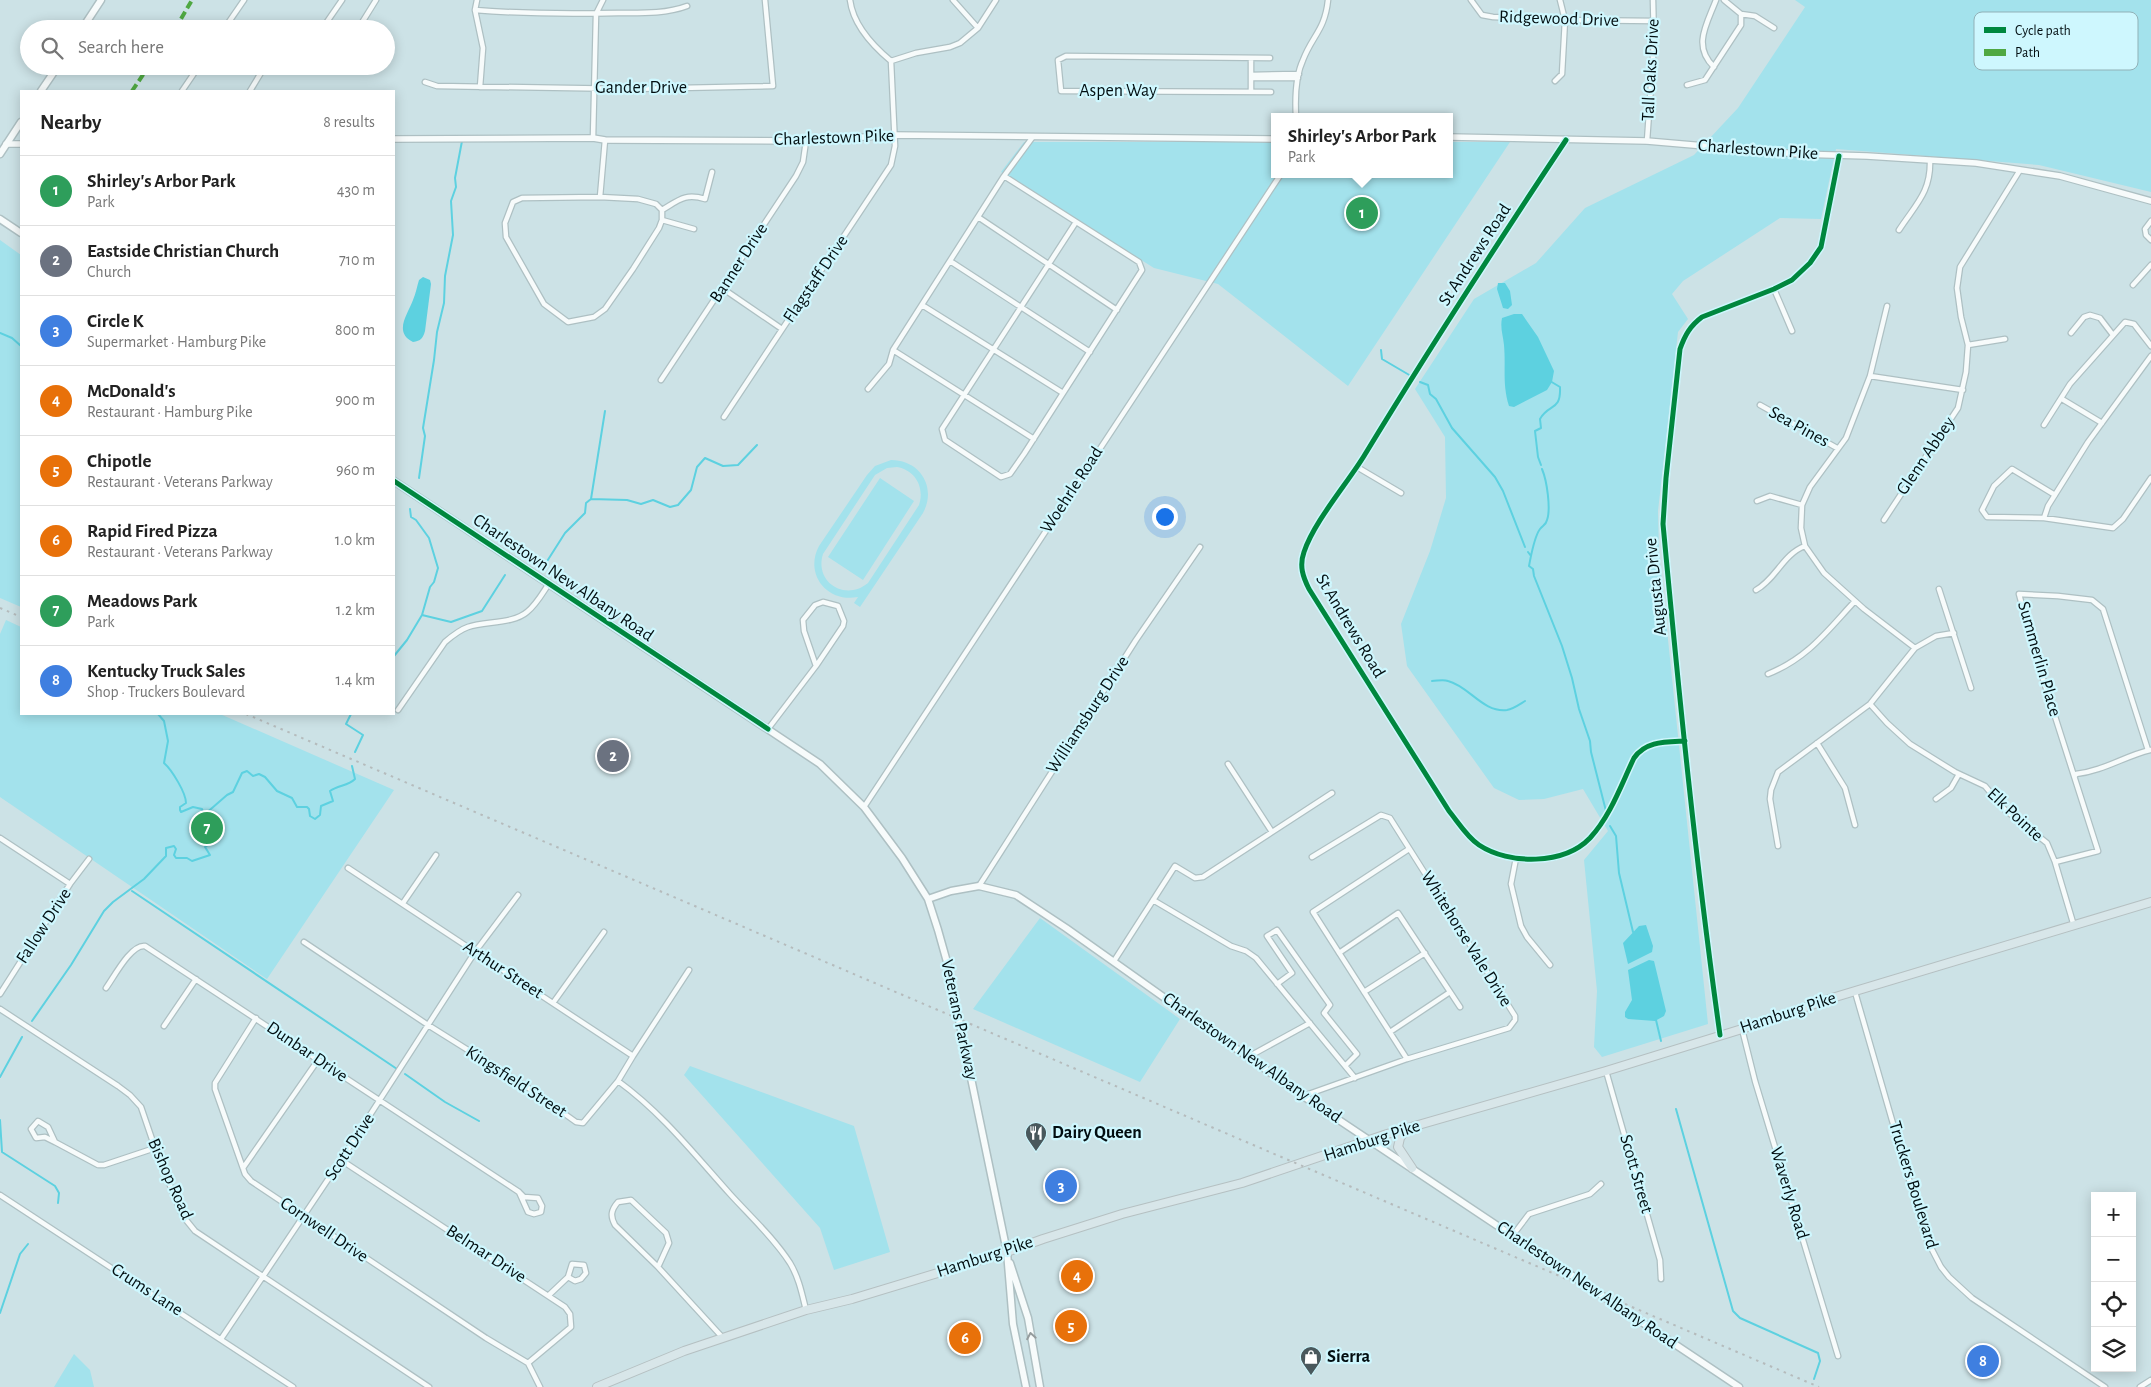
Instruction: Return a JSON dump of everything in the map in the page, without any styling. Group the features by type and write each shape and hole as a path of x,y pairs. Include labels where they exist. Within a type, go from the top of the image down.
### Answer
{"main road":[{"path":"88,20 101,0"},
{"path":"42,90 52,75"},
{"path":"0,154 20,123"},
{"path":"0,219 20,232"},
{"name":"Charlestown New Albany Road","path":"395,482 820,764 864,807"},
{"name":"Veterans Parkway","path":"864,807 902,858 928,899 947,962 1007,1252 1028,1318 1040,1387"},
{"name":"Charlestown New Albany Road","path":"928,899 950,891 979,886 1016,895 1114,961 1303,1096 1739,1387"},
{"name":"Hamburg Pike","path":"596,1387 684,1351 806,1310 852,1299 1007,1252 1122,1214 1242,1182 1406,1129 1606,1071 1855,992 2151,902"},
{"path":"1406,1129 1400,1138 1398,1147 1412,1168"},
{"name":"Veterans Parkway","path":"1007,1252 1013,1324 1026,1387"}],"street":[{"path":"230,20 244,0"},
{"path":"328,20 342,0"},
{"path":"364,20 376,0"},
{"path":"477,0 475,10 483,48 480,87"},
{"path":"593,138 596,14 603,0"},
{"name":"Gander Drive","path":"425,82 437,86 480,87 773,86 764,0"},
{"path":"850,0 854,17 874,45 891,61 916,53 950,48 967,39 978,28 996,0"},
{"path":"953,0 978,28"},
{"path":"1296,113 1298,76 1303,59 1322,28 1328,0"},
{"name":"Ridgewood Drive","path":"1471,0 1476,8 1486,16 1565,20 1655,20"},
{"path":"1555,81 1562,74 1565,20 1560,0"},
{"name":"Tall Oaks Drive","path":"1646,141 1655,20 1653,0"},
{"path":"1714,67 1707,61 1702,49 1702,41 1716,0"},
{"path":"1724,0 1741,14 1755,16 1774,28"},
{"path":"475,10 509,13 596,14 674,11 687,6"},
{"path":"1687,85 1705,80 1741,26 1741,14"},
{"name":"Aspen Way","path":"1270,58 1066,56 1058,60 1061,91 1271,92"},
{"path":"1251,58 1251,92"},
{"name":"Flagstaff Drive","path":"724,417 886,175 894,154 891,61"},
{"path":"183,90 193,75"},
{"path":"251,90 260,75"},
{"path":"1251,77 1298,76"},
{"name":"Charlestown Pike","path":"395,139 593,138 605,140 806,141 894,135 1032,138 1271,139"},
{"name":"Charlestown Pike","path":"1453,137 1646,141 1839,156 1876,156 1976,163 2060,176 2151,201"},
{"path":"868,389 889,364 893,350 1004,176 1032,138"},
{"path":"600,197 605,140"},
{"name":"St Andrews Road","path":"1566,140 1416,370 1357,468 1311,536 1302,560 1304,578 1449,811 1477,844 1487,850 1516,858 1555,856 1568,852 1580,845 1599,827 1609,812 1634,758 1640,750 1655,744 1685,741"},
{"name":"Banner Drive","path":"661,380 796,176 803,162 806,141"},
{"path":"6,144 20,144"},
{"name":"Augusta Drive","path":"1720,1035 1706,935 1663,524 1680,349 1684,335 1702,317 1774,289 1801,272 1821,247 1839,156"},
{"path":"1899,230 1927,188 1930,160"},
{"path":"2005,339 1968,345 1961,317 1957,288 1960,268 2020,170"},
{"path":"662,210 686,196 705,199 712,172"},
{"path":"1004,176 1139,262 1142,266 1141,273 1034,439 1010,474 999,476 943,437 942,429 1076,222"},
{"name":"Woehrle Road","path":"864,807 1279,178"},
{"path":"600,197 638,199 656,204 662,210 662,220 659,228 605,309 594,317 568,322 544,304 506,237 505,223 514,202 522,198 600,197"},
{"path":"978,217 1117,310"},
{"path":"662,220 694,229"},
{"path":"2151,221 2146,229 2146,235 2151,240"},
{"path":"950,261 1090,352"},
{"path":"2133,285 2151,265"},
{"path":"722,288 782,329"},
{"path":"1774,289 1792,331"},
{"path":"922,305 1064,393"},
{"path":"1887,306 1870,376 1846,438 1810,487 1802,505 1801,528 1805,546 1824,573 1855,601 1915,648"},
{"path":"2071,333 2084,317 2090,315 2100,318 2113,335"},
{"path":"2044,425 2070,384 2125,322 2134,324 2151,346"},
{"name":"Glenn Abbey","path":"1884,520 1958,408 1968,345"},
{"path":"893,350 1034,439"},
{"path":"2044,518 2055,495 2102,423 2151,356"},
{"path":"1870,376 1962,390"},
{"path":"2062,399 2102,423"},
{"name":"Sea Pines","path":"1760,405 1837,448"},
{"path":"1357,468 1401,493"},
{"path":"2055,495 2012,469 1994,486 1982,510 1987,517 2044,518 2113,528 2123,518 2151,478"},
{"path":"1757,501 1770,496 1802,505"},
{"path":"1756,590 1767,584 1791,552 1805,546"},
{"name":"Williamsburg Drive","path":"979,886 1136,640 1200,547"},
{"path":"398,710 445,642 469,626 518,618 527,613 540,599 548,585"},
{"path":"1940,589 1971,688"},
{"name":"Summerlin Place","path":"2075,776 2036,657 2019,594 2092,600 2103,609 2150,750"},
{"path":"1768,674 1791,664 1812,648 1855,601"},
{"path":"768,729 816,666 843,626 844,621 838,606 824,602 815,605 803,620 804,631 816,666"},
{"path":"1778,846 1770,799 1778,772 1870,704 1915,648 1936,636 1954,633"},
{"name":"Elk Pointe","path":"1870,704 1887,724 1910,744 1934,760 1985,786 2004,810 2047,843 2055,862 2074,926"},
{"path":"1817,743 1845,788 1855,825"},
{"path":"2055,862 2098,851 2081,803 2076,774 2106,767 2150,750"},
{"path":"1228,764 1272,832"},
{"path":"1936,799 1951,788 1960,774"},
{"path":"1114,961 1175,866 1195,878 1199,878 1332,793"},
{"name":"Whitehorse Vale Drive","path":"1303,1096 1407,1059 1509,1028 1515,1020 1505,1000 1390,818 1381,815 1312,856"},
{"path":"0,838 70,884"},
{"path":"1407,1059 1313,912 1409,849"},
{"path":"403,903 436,855"},
{"path":"1516,858 1511,884 1521,926 1527,937 1550,965"},
{"name":"Fallow Drive","path":"0,994 70,884 89,859"},
{"name":"Arthur Street","path":"348,868 633,1056"},
{"name":"Scott Drive","path":"221,1339 341,1160 475,952 518,896"},
{"path":"1153,900 1231,946 1246,951 1256,958 1355,1078"},
{"path":"1339,953 1398,913 1460,1007"},
{"path":"1277,984 1292,973 1267,936 1277,930 1330,1005 1324,1013 1357,1054 1345,1066"},
{"path":"553,1003 604,932"},
{"name":"Kingsfield Street","path":"304,942 428,1025 527,1087 576,1122 583,1123 618,1081"},
{"name":"Dunbar Drive","path":"106,988 131,952 141,945 145,946 519,1192 524,1197 538,1198 542,1206 541,1212 534,1214 528,1212 519,1192"},
{"path":"1364,992 1425,954"},
{"path":"689,970 618,1081 645,1101 671,1127 770,1238 790,1263 797,1277 806,1310"},
{"path":"164,1026 196,979"},
{"path":"1390,1032 1450,992"},
{"name":"Truckers Boulevard","path":"1855,992 1926,1238 1941,1267 1961,1288 1987,1309 2105,1387"},
{"name":"Bishop Road","path":"0,1009 130,1095 141,1107 176,1201 188,1224 202,1237 429,1387"},
{"name":"Cornwell Drive","path":"256,1018 215,1083 215,1088 243,1168 251,1182 486,1338 528,1363"},
{"path":"1248,1057 1310,1023"},
{"name":"Waverly Road","path":"1742,1029 1755,1081 1838,1356"},
{"path":"243,1168 318,1060"},
{"name":"Scott Street","path":"1606,1071 1660,1260 1660,1279"},
{"path":"55,1142 45,1124 38,1121 34,1123 31,1129 36,1138 46,1137 55,1142 98,1165 104,1165 155,1148"},
{"name":"Belmar Drive","path":"341,1160 565,1306 570,1314 571,1327 528,1363"},
{"path":"1513,1235 1529,1214 1590,1194 1601,1184"},
{"name":"Crums Lane","path":"0,1195 293,1387"},
{"path":"658,1267 669,1243 666,1233 631,1200 618,1202 612,1210 612,1219 615,1225 658,1267 723,1338"},
{"path":"549,1295 568,1277 572,1264 584,1265 586,1273 581,1280 575,1281 568,1277"},
{"path":"528,1363 540,1387"},
{"path":"2140,1387 2151,1380"}],"shaded area":[{"path":"1795,0 2151,0 2151,192 2039,165 1836,149 1821,219 1780,218 1683,281 1672,294 1688,319 1678,332 1658,511 1659,553 1708,1024 1602,1057 1594,1047 1597,991 1584,860 1608,831 1583,789 1544,799 1519,800 1494,788 1407,666 1401,624 1430,551 1446,498 1445,437 1415,389 1474,299 1536,263 1585,208 1694,155 1738,108 1805,7"},
{"path":"1024,142 1271,142 1271,178 1453,178 1453,142 1510,142 1348,386 1218,284 1154,268 1001,172"},
{"path":"0,240 20,254 20,607 0,598"},
{"path":"423,277 430,280 431,284 425,331 421,339 413,342 407,338 403,328 419,280"},
{"path":"1498,283 1505,283 1510,291 1512,305 1508,309 1503,308 1497,289"},
{"path":"1514,314 1522,314 1538,337 1554,371 1552,382 1547,390 1514,407 1509,406 1506,390 1501,325 1502,318"},
{"path":"891,460 901,461 910,465 918,470 923,477 927,485 928,494 923,513 860,607 854,603 858,597 847,598 837,596 821,584 814,567 815,556 819,546 875,466","holes":["897,467 903,469 917,480 921,492 919,505 868,583 859,588 841,590 827,580 823,573 821,564 823,554 875,475 887,468"]},
{"path":"880,478 914,501 863,580 828,557"},
{"path":"6,620 20,627 20,715 222,715 394,790 267,979 0,797 0,634"},
{"path":"1040,918 1180,1019 1140,1082 973,1009"},
{"path":"1646,925 1653,946 1652,952 1628,964 1623,943 1639,926"},
{"path":"1649,960 1654,961 1666,1011 1664,1016 1655,1021 1628,1019 1625,1017 1625,1012 1632,1000 1628,970"},
{"path":"690,1066 854,1126 890,1252 834,1270 820,1228 684,1075"},
{"path":"74,1354 90,1370 94,1387 54,1387"}],"waterway":[{"path":"419,478 425,436 423,428 437,332 444,303 445,276 453,235 451,201 456,187 455,178 462,141"},
{"path":"0,333 12,338 20,345"},
{"path":"1381,350 1382,359 1411,376"},
{"path":"1541,465 1538,457 1535,431 1541,428 1540,419 1543,414 1556,404 1560,395 1560,387 1550,381"},
{"path":"1420,382 1428,385 1430,394 1436,399 1452,428 1495,477 1503,491 1525,547"},
{"path":"544,566 565,533 585,513 586,503 591,499 605,411"},
{"path":"591,499 627,500 641,504 653,500 670,507 678,505 691,490 697,467 705,458 723,466 738,465 757,445"},
{"path":"1542,469 1549,509 1546,523 1536,537 1529,566 1533,569 1534,576 1562,646 1579,709 1590,741 1606,811"},
{"path":"395,655 407,640 422,615 438,568 429,538 416,520 411,517 410,509"},
{"path":"1528,552 1531,556"},
{"path":"422,615 451,622 482,611 505,575"},
{"path":"1432,681 1444,680 1456,684 1483,703 1498,710 1507,710 1525,701"},
{"path":"32,1021 71,965 104,911 144,879 166,856 166,848 174,846 176,858 187,858 192,861 210,855 205,847 217,839 202,809 193,807 181,812 180,810 180,807 186,803 184,794 171,771 164,763 168,741 164,721 159,715"},
{"path":"350,715 346,724 363,735 355,752"},
{"path":"204,815 233,792 242,773 247,771 253,776 259,774 265,777 277,791 292,798 297,807 307,807 310,816 315,819 320,815 321,806 333,801 330,791 355,779 352,766"},
{"path":"1610,826 1616,836 1619,873 1633,932"},
{"path":"132,891 397,1069"},
{"path":"1656,1020 1661,1041"},
{"path":"0,1077 22,1037"},
{"path":"405,1074 445,1102 479,1121"},
{"path":"1676,1109 1733,1311 1740,1318 1818,1353 1820,1361 1814,1379"},
{"path":"0,1120 2,1152 55,1186 59,1193 58,1203"},
{"path":"0,1313 20,1254 28,1244"}],"railway":[{"path":"0,608 20,617"},
{"path":"248,715 1819,1387"}],"marked path":[{"path":"180,20 192,0"},
{"path":"133,90 143,75"}],"cycle path":[{"path":"1566,140 1413,376 1364,456 1315,528 1304,552 1302,571 1309,589 1449,811 1471,838 1491,852 1520,859 1536,859 1566,853 1579,847 1590,838 1604,820 1634,758 1639,752 1650,745 1685,741"},
{"path":"1720,1035 1688,780 1663,524 1680,349 1688,331 1702,317 1774,289 1792,280 1810,263 1821,247 1839,156"},
{"path":"395,482 768,729"}],"place":[{"name":"Shirley's Arbor Park","path":"1362,213"},
{"name":"Eastside Christian Church","path":"613,756"},
{"name":"Meadows Park","path":"207,828"},
{"name":"Dairy Queen","path":"1036,1152"},
{"name":"Circle K","path":"1061,1186"},
{"name":"McDonald's","path":"1077,1276"},
{"name":"Chipotle","path":"1071,1326"},
{"name":"Rapid Fired Pizza","path":"965,1338"},
{"name":"Kentucky Truck Sales","path":"1983,1361"},
{"name":"Sierra","path":"1311,1376"}]}
